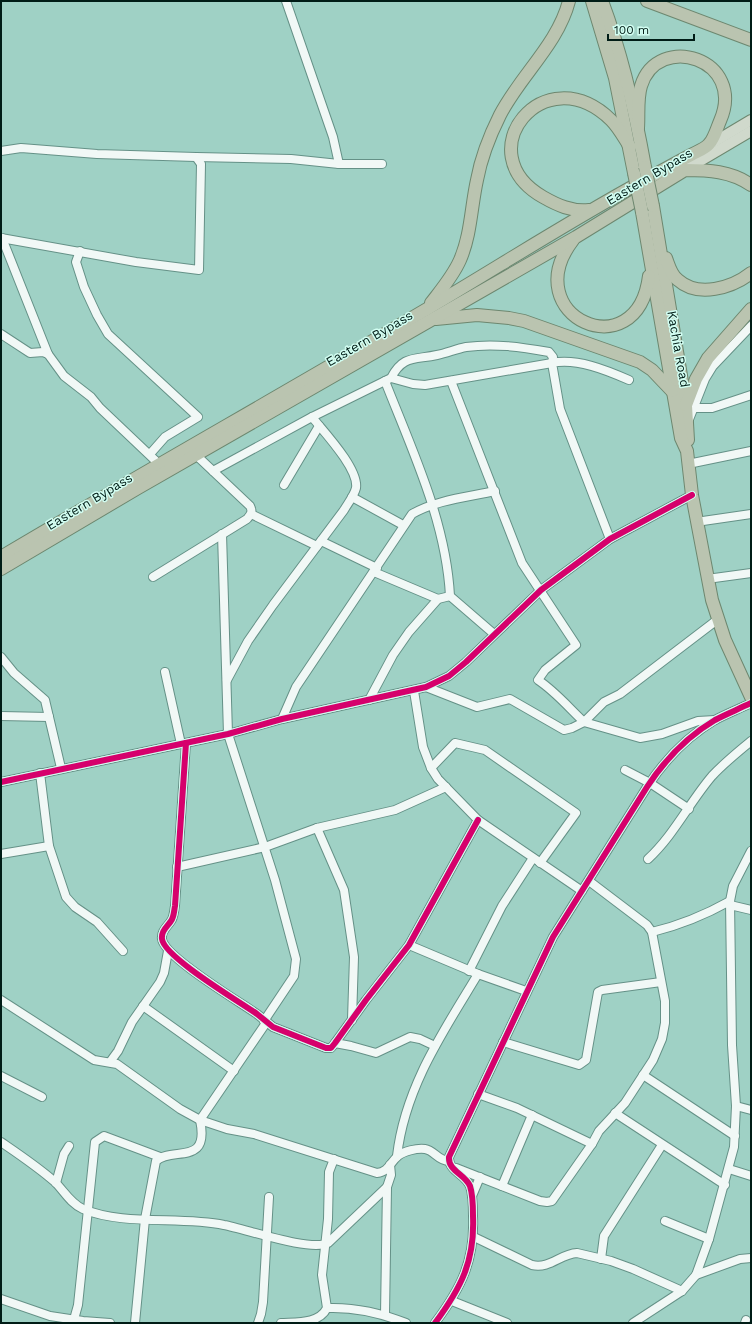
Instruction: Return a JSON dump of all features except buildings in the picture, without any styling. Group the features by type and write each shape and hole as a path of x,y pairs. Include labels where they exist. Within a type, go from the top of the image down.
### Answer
{"highway":[{"path":"569,1 558,28 500,115 483,158 477,179 469,231 460,261 429,314 494,316 524,321 640,362 652,370 673,392"},
{"name":"Kachia Road","path":"592,1 610,56 630,147 681,438 687,451 696,522 706,579 717,620 733,660 751,697"},
{"path":"602,1 620,56 638,128 690,407"},
{"path":"647,1 751,40"},
{"path":"638,128 641,87 650,70 666,60 686,57 697,58 716,72 725,88 726,98 723,115 709,145"},
{"path":"590,210 578,211 569,209 547,200 525,184 512,162 511,150 515,129 526,112 542,103 559,98 571,99 582,102 602,112 619,129 630,147"},
{"name":"Eastern Bypass","path":"1,569 196,455 429,314 590,210 709,145"},
{"path":"685,170 704,170 730,174 751,185"},
{"name":"Eastern Bypass","path":"1,557 159,464 429,314 576,237 685,170"},
{"path":"657,233 670,270 677,280 686,285 707,290 719,288 732,285 751,273"},
{"path":"576,237 564,252 560,263 559,287 566,309 575,318 586,325 599,327 611,326 623,322 631,316 647,292 650,265"},
{"path":"687,451 687,425 696,379 708,358 751,309"}],"main road":[{"name":"Eastern Bypass","path":"709,145 751,120"},
{"name":"Eastern Bypass","path":"685,170 751,131"}],"street":[{"path":"286,1 333,137 339,164"},
{"path":"1,151 21,148 97,154 291,159 339,164 382,164"},
{"path":"1,238 136,262 199,270 201,164 196,157"},
{"path":"1,238 48,354 64,376 91,397 100,408 159,464"},
{"path":"80,251 76,262 84,287 108,334 198,417 165,437 150,454"},
{"path":"751,326 712,366 690,407 712,408 751,395"},
{"path":"1,334 30,353 42,352 48,354"},
{"path":"213,471 312,417 388,380 396,369 406,360 473,347 494,345 549,352 553,357 552,363 560,409 610,539"},
{"path":"388,380 425,385 561,361 578,363 611,372 629,380"},
{"path":"388,380 433,505 450,596 494,634"},
{"path":"451,381 520,557 576,645 545,670 538,680 556,693 559,699 584,722 640,738 662,734 698,721 715,720"},
{"path":"227,681 248,641 352,497 356,488 356,480 351,469 312,417"},
{"path":"284,485 319,426"},
{"path":"688,464 751,451"},
{"path":"153,577 247,519 251,514 252,510 250,506 196,455"},
{"path":"282,719 296,687 375,570 403,525 412,514 433,505 495,491"},
{"path":"1,782 61,768 228,734 282,719 414,691 426,687 449,676 466,662 541,590 610,539 692,495"},
{"path":"352,497 403,525"},
{"path":"251,514 319,543 438,599"},
{"path":"696,522 751,514"},
{"path":"73,1321 78,1305 95,1142 104,1136 160,1157 190,1154 202,1137 200,1120 234,1071 294,976 296,959 265,847 228,734 222,534"},
{"path":"706,579 751,573"},
{"path":"369,700 393,655 408,632 438,599 450,596"},
{"path":"426,687 476,707 510,699 564,730 584,722 604,702 620,694 717,620"},
{"path":"1,657 14,673 45,700 61,768"},
{"path":"165,672 183,743 174,916 163,930 161,938 163,945 168,951 191,969 257,1014 265,1022 326,1048 330,1048 335,1044 409,945 478,820"},
{"path":"414,691 423,747 431,768 446,787 478,820 582,891"},
{"path":"435,1323 452,1301 469,1265 474,1237 472,1196 467,1181 450,1164 449,1157 526,991 553,937 650,783 664,764 681,747 715,720 751,704"},
{"path":"1,716 50,717"},
{"path":"648,859 662,846 712,777 726,762 751,741"},
{"path":"431,768 455,742 475,747 490,754 576,813 537,860 502,906 469,971"},
{"path":"624,770 650,783 689,809"},
{"path":"40,773 49,846 66,897 75,907 97,922 123,951"},
{"path":"177,867 265,847 317,828 395,810 446,787"},
{"path":"317,828 344,890 354,957 352,1020"},
{"path":"1,854 49,846"},
{"path":"633,1323 682,1291 696,1275 709,1240 725,1185 734,1147 736,1106 732,1045 730,903 733,886 751,852"},
{"path":"397,1156 413,1150 425,1149 430,1151 440,1160 480,1177 540,1201 552,1201 592,1144 599,1131 625,1103 653,1060 662,1039 665,1023 665,1001 652,932 647,925 589,881"},
{"path":"652,932 681,925 730,903 751,910"},
{"path":"409,945 469,971 526,991"},
{"path":"110,1062 164,973 168,951"},
{"path":"1,1000 94,1060 110,1062 122,1067 180,1109 200,1120 377,1173 382,1172 397,1156 400,1137 424,1065 478,974"},
{"path":"503,1042 579,1065 582,1064 586,1060 592,1035 598,992 602,990 661,982"},
{"path":"143,1006 234,1071"},
{"path":"335,1044 351,1046 376,1053 410,1038 420,1039 435,1046"},
{"path":"643,1075 734,1136"},
{"path":"1,1076 42,1097"},
{"path":"478,1094 532,1115 592,1144"},
{"path":"736,1106 751,1110"},
{"path":"616,1113 662,1145 725,1185"},
{"path":"502,1186 532,1115"},
{"path":"1,1142 35,1165 56,1183 74,1203 88,1210 118,1217 213,1222 285,1240 324,1245"},
{"path":"601,1258 604,1236 662,1145"},
{"path":"56,1183 64,1154 68,1146"},
{"path":"136,1323 145,1219 154,1166 160,1157"},
{"path":"281,1323 311,1321 320,1317 327,1308 322,1275 324,1245 328,1219 329,1172 334,1160"},
{"path":"385,1315 387,1186 391,1175 390,1165"},
{"path":"729,1169 751,1176"},
{"path":"472,1196 480,1177"},
{"path":"324,1245 387,1186"},
{"path":"258,1323 262,1302 269,1197"},
{"path":"665,1221 709,1240"},
{"path":"474,1237 524,1262 540,1267 572,1253 601,1258 633,1269 682,1291"},
{"path":"696,1275 740,1260 751,1258"},
{"path":"1,1299 50,1316 73,1321 110,1323"},
{"path":"452,1301 507,1323"},
{"path":"327,1308 344,1307 385,1315 406,1323"}],"cycle path":[{"path":"1,782 228,734 282,719 426,687 449,676 466,662 541,590 610,539 692,495"},
{"path":"435,1323 459,1286 469,1260 472,1247 472,1193 468,1182 451,1166 449,1157 553,937 647,787 661,768 686,741 705,726 751,703"},
{"path":"186,743 175,906 173,918 163,931 162,939 166,947 175,957 204,979 257,1014 273,1027 326,1048 331,1048 409,945 478,820"}]}
